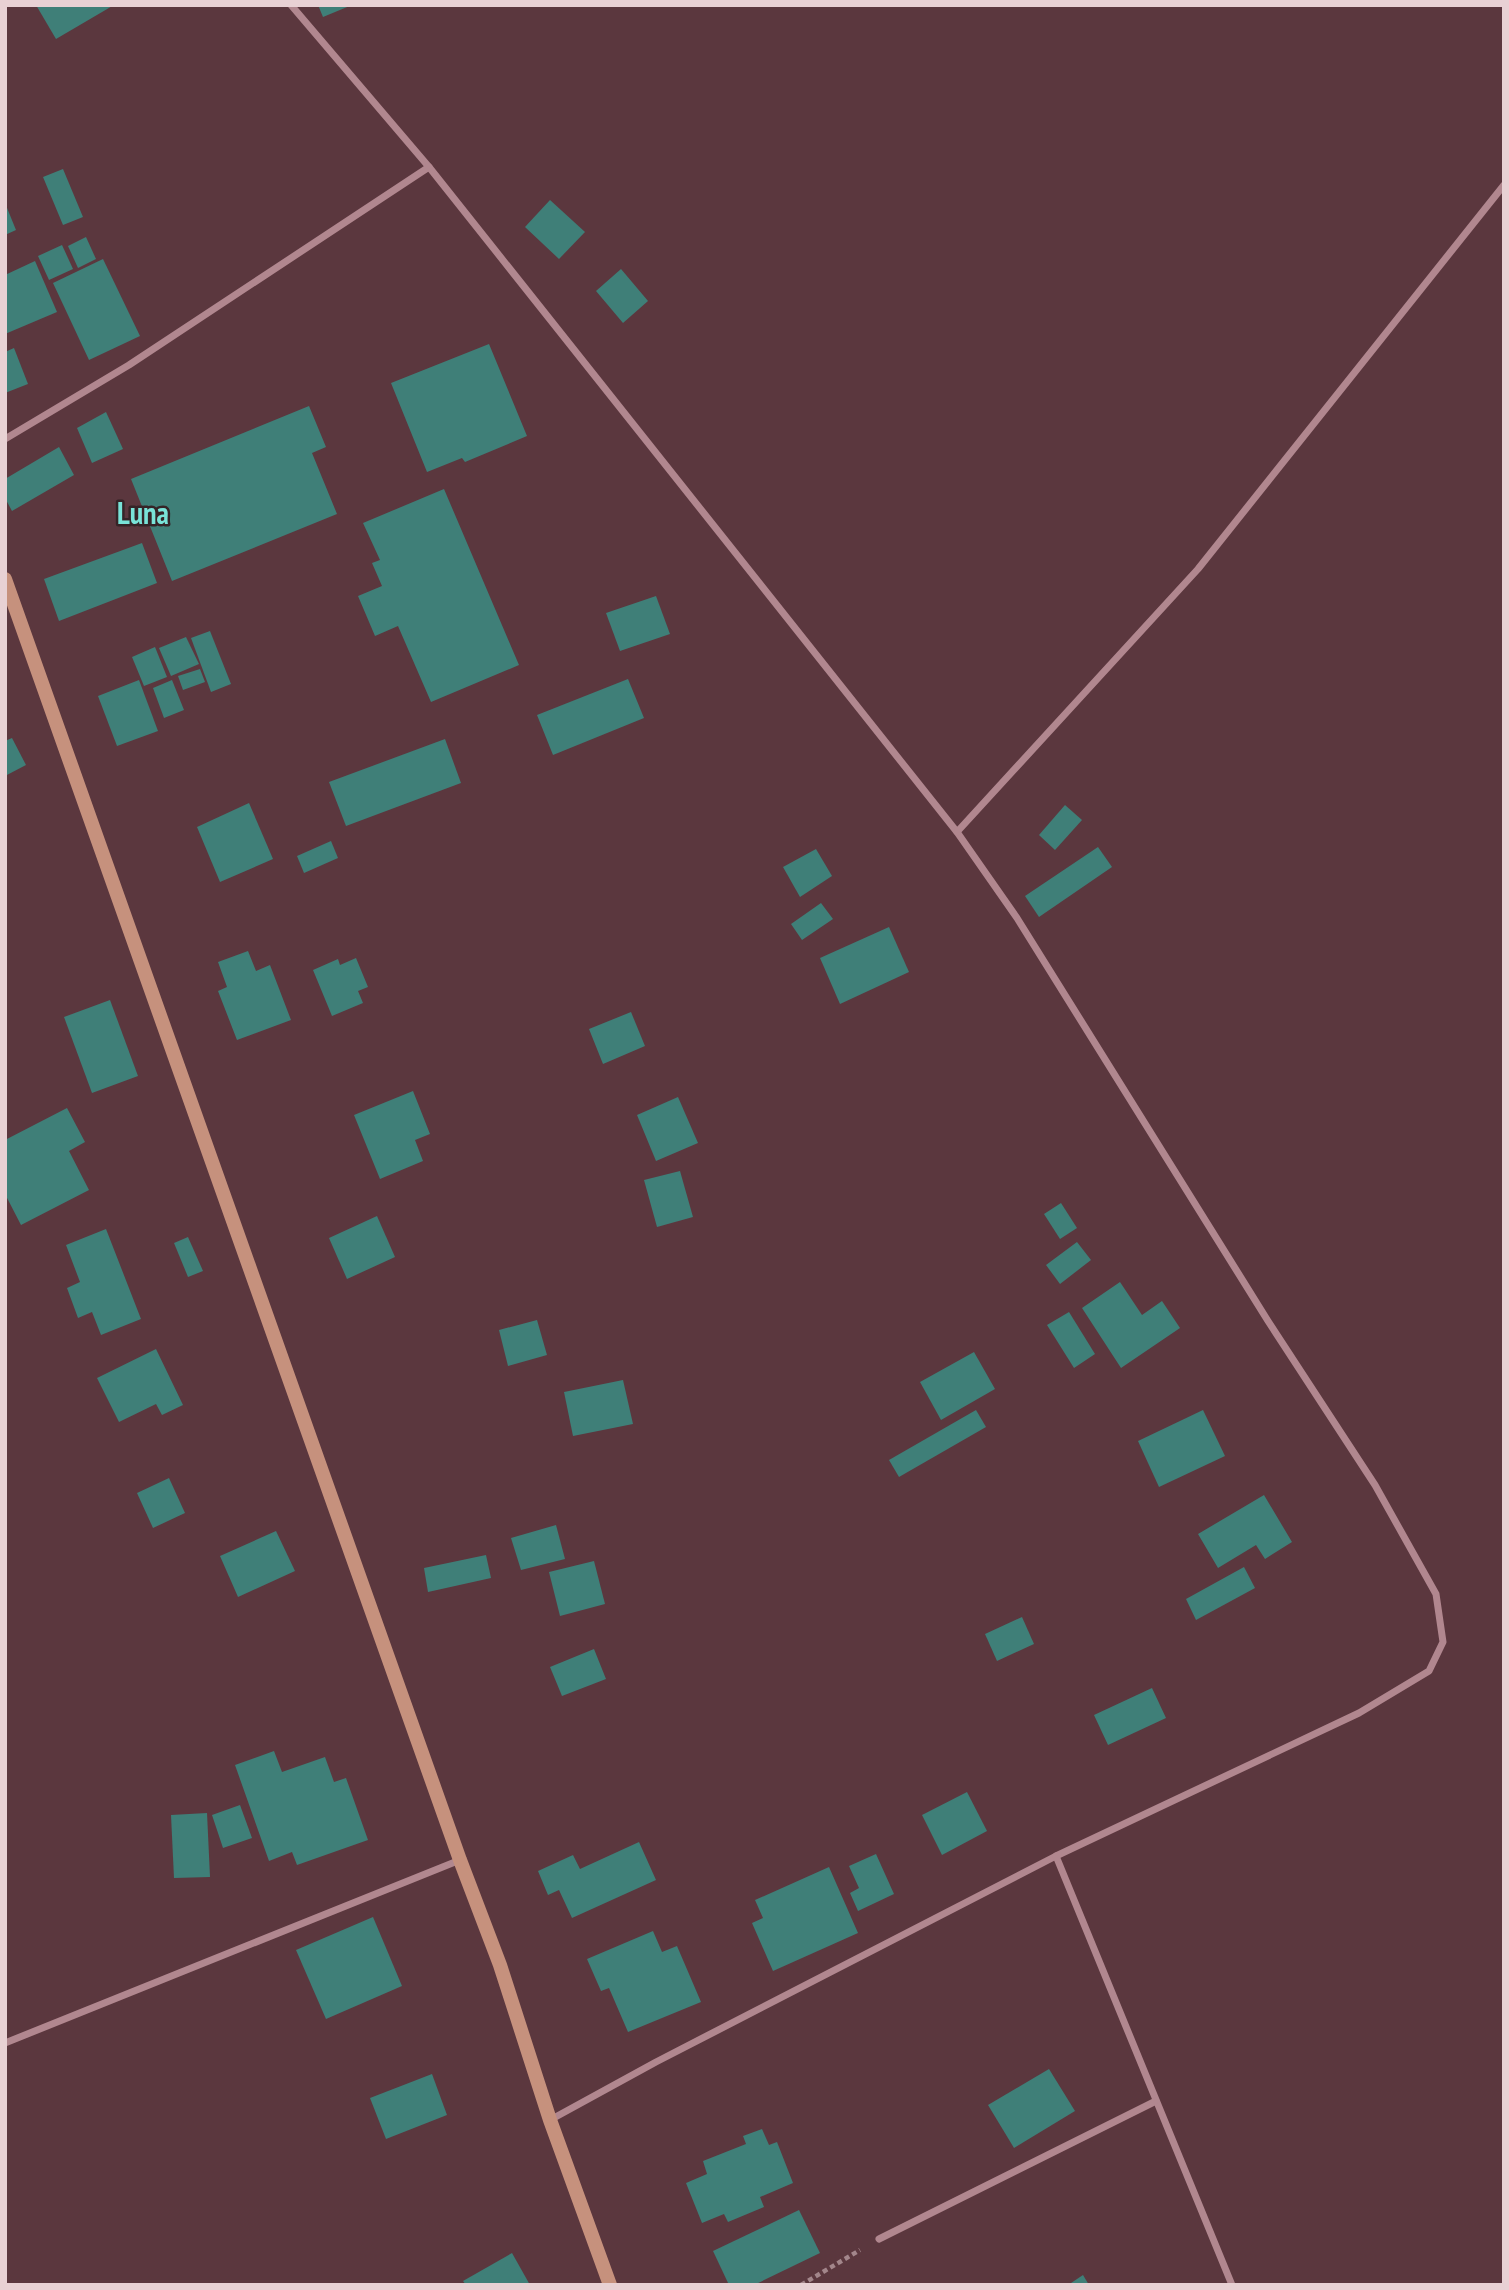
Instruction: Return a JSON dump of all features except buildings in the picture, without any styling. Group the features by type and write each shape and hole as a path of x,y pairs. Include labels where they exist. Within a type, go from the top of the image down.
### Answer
{"main road":[{"path":"5,579 9,597 460,1860 500,1965 550,2120 610,2285"}],"street":[{"path":"291,5 429,167 957,832 1017,918 1268,1321 1375,1485 1436,1594 1443,1642 1429,1671 1359,1713 1056,1856 656,2062 550,2120"},
{"path":"5,439 129,365 429,167"},
{"path":"957,832 1198,569 1504,185"},
{"path":"1056,1856 1232,2285"},
{"path":"5,2043 460,1860"},
{"path":"879,2239 1156,2101"}],"path":[{"path":"801,2285 879,2239"}],"district":[{"name":"Luna","path":"143,514"}]}
